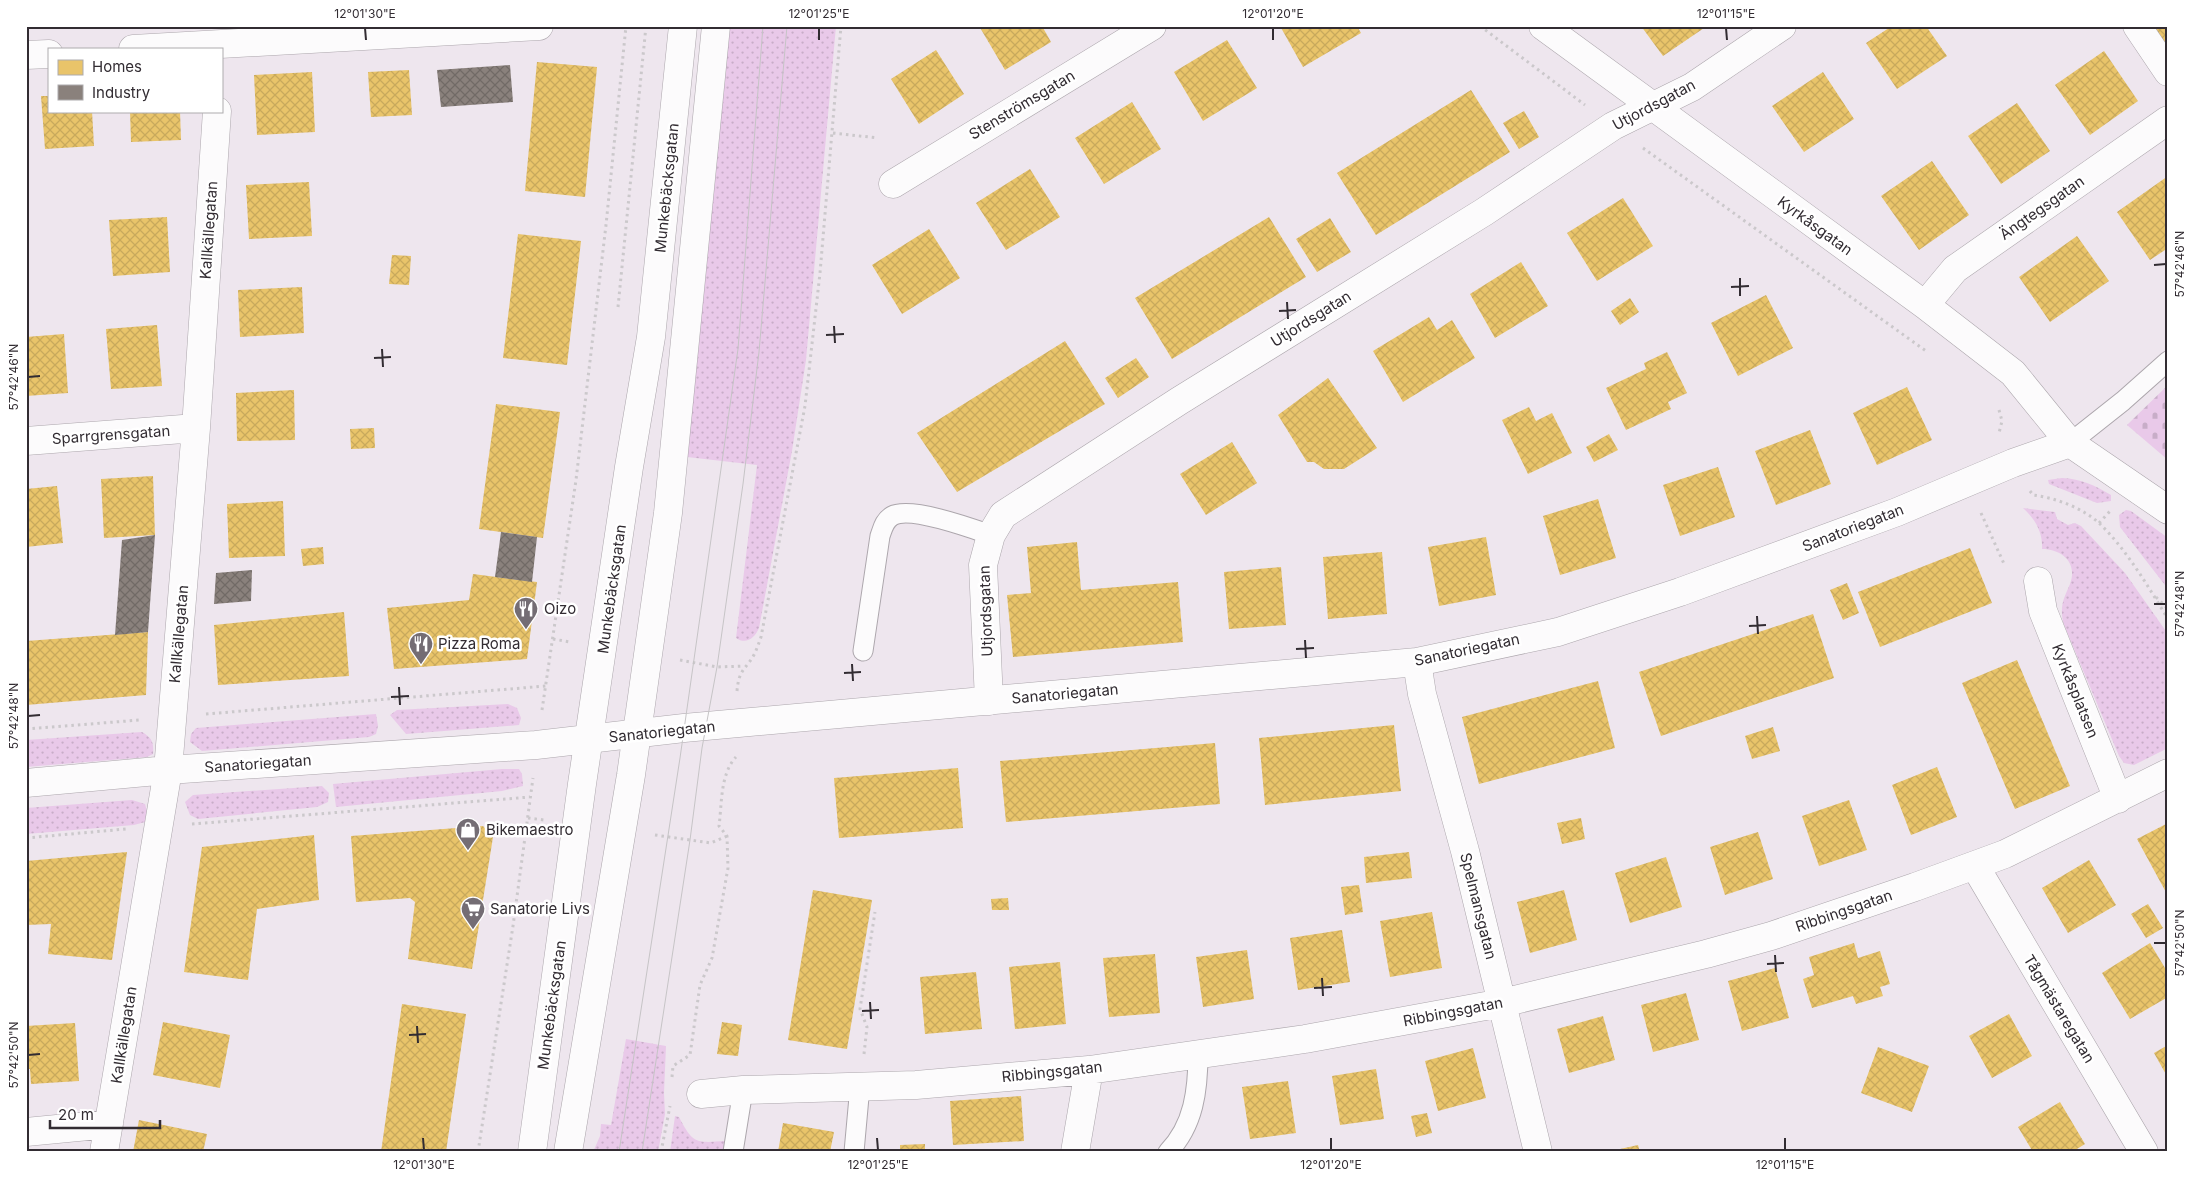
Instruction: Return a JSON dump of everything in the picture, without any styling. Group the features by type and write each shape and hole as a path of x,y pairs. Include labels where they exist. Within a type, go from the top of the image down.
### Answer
{"street":[{"path":"143,48 222,40 539,26"},
{"name":"Munkebäcksgatan","path":"532,1152 629,467 651,337 683,26"},
{"path":"568,1152 636,734 668,513 716,26"},
{"name":"Stenströmsgatan","path":"893,184 1152,26"},
{"name":"Kyrkåsgatan","path":"1543,26 1925,305 2012,373 2070,443"},
{"name":"Utjordsgatan","path":"989,701 983,565 991,535 1004,515 1180,400 1484,212 1613,126 1692,87 1782,26"},
{"path":"2137,26 2168,72"},
{"path":"26,55 48,54"},
{"name":"Kallkällegatan","path":"104,1152 168,770 196,428 217,112"},
{"name":"Ängtegsgatan","path":"1925,305 1955,269 2168,120"},
{"name":"Sparrgrensgatan","path":"26,441 196,428"},
{"path":"2070,443 2168,510"},
{"name":"Sanatoriegatan","path":"26,783 168,770 536,745 738,724 1417,662 1558,632 1680,592 1897,512 2013,462 2070,443"},
{"name":"Kyrkåsplatsen","path":"2038,581 2043,610 2118,799"},
{"name":"Spelmansgatan","path":"1417,662 1422,694 1502,1003 1538,1152"},
{"name":"Ribbingsgatan","path":"701,1094 743,1090 916,1085 1089,1070 1305,1039 1502,1003 1706,954 1772,936 1975,866 2040,837 2168,773"},
{"name":"Tågmästaregatan","path":"1975,866 2144,1152"},
{"path":"1075,1152 1089,1070"},
{"path":"26,1132 109,1124"}],"lane":[{"path":"2070,443 2123,401 2168,361"},
{"path":"863,651 880,536 884,524 892,516 903,513 943,520 991,535"},
{"path":"1168,1152 1190,1117 1198,1083 1198,1054"},
{"path":"854,1152 860,1086"},
{"path":"733,1152 743,1090"}],"path":[{"path":"478,1152 576,480 606,226 626,26"},
{"path":"644,48 646,26"},
{"path":"672,1083 673,1066 690,1055 700,985 712,958 728,868 727,836 719,826 726,774 730,764 737,756 739,677 744,666 754,655 761,637 805,406 820,274 841,26"},
{"path":"1480,26 1613,126 1931,354"},
{"path":"833,133 878,138"},
{"path":"1994,404 2000,411 2002,421 1999,432 2013,462 2033,495 2046,497 2068,505 2099,523 2152,593 2168,620"},
{"path":"1981,513 2005,566"},
{"path":"2152,593 2168,609"},
{"path":"26,729 546,686"},
{"path":"26,838 530,797"},
{"path":"860,1086 867,1028 860,1009 875,912"},
{"path":"661,1152 671,1100"}],"green space":[{"path":"728,26 836,26 806,360 792,451 759,628 755,635 747,641 736,638 757,465 687,457"},
{"path":"2168,385 2168,460 2127,425"},
{"path":"2062,478 2093,485 2111,495 2111,501 2097,503 2049,484 2048,480"},
{"path":"2023,508 2055,512 2057,519 2068,525 2075,523 2081,526 2125,573 2168,634 2168,748 2134,765 2124,763 2119,756 2063,621 2062,606 2072,576 2070,564 2062,555 2042,549 2041,537 2037,526"},
{"path":"2126,510 2131,511 2168,538 2168,589 2120,527 2119,515"},
{"path":"508,704 517,708 521,718 519,725 406,734 390,715 397,710"},
{"path":"376,714 378,726 376,734 369,737 202,751 190,742 191,734 196,728"},
{"path":"142,732 153,743 153,754 147,757 26,767 26,740"},
{"path":"519,769 522,774 523,786 502,791 336,807 333,784"},
{"path":"322,786 329,793 328,802 317,807 198,819 190,815 185,802 193,795"},
{"path":"132,800 145,804 148,815 145,822 134,825 26,834 26,808"},
{"path":"626,1039 666,1046 665,1114 658,1152 593,1152 600,1136 601,1124 611,1125"},
{"path":"675,1116 679,1117 688,1132 696,1140 708,1142 725,1141 724,1152 670,1152"}],"building: Homes":[{"path":"979,26 1042,26 1051,42 1005,70"},
{"path":"1280,26 1357,26 1361,33 1303,67"},
{"path":"1641,26 1707,26 1663,56"},
{"path":"1892,26 1926,26 1947,56 1897,89 1866,43"},
{"path":"2151,26 2168,26 2168,50"},
{"path":"1227,40 1257,88 1203,121 1174,72"},
{"path":"936,50 964,94 919,124 891,79"},
{"path":"2104,51 2138,101 2090,135 2055,85"},
{"path":"537,62 597,67 585,197 525,191"},
{"path":"409,70 412,115 371,117 368,72"},
{"path":"312,72 315,132 257,135 254,75"},
{"path":"1823,72 1854,119 1804,152 1772,106"},
{"path":"1471,90 1510,152 1376,235 1337,173"},
{"path":"41,96 48,96 48,112 92,112 94,146 45,149"},
{"path":"1132,102 1161,149 1104,184 1075,138"},
{"path":"2017,103 2050,151 2001,184 1968,136"},
{"path":"1524,111 1539,137 1519,149 1503,123"},
{"path":"130,112 180,112 181,140 131,142"},
{"path":"1932,161 1969,215 1919,250 1881,196"},
{"path":"1030,169 1060,217 1006,250 976,203"},
{"path":"2168,176 2168,248 2150,260 2117,212"},
{"path":"309,182 312,236 249,239 246,185"},
{"path":"1623,198 1653,246 1597,281 1567,233"},
{"path":"167,217 170,272 113,276 109,220"},
{"path":"1269,217 1306,277 1172,359 1135,298"},
{"path":"1330,218 1351,252 1317,272 1296,239"},
{"path":"929,229 960,278 902,314 872,265"},
{"path":"518,234 581,241 567,365 503,358"},
{"path":"2077,236 2109,281 2050,322 2019,277"},
{"path":"392,255 411,256 409,285 389,284"},
{"path":"1521,262 1548,306 1495,338 1470,294"},
{"path":"302,287 304,333 240,337 238,290"},
{"path":"1766,295 1793,348 1738,376 1711,323"},
{"path":"1630,298 1639,312 1620,325 1611,311"},
{"path":"1429,317 1437,330 1452,320 1475,358 1403,402 1373,351"},
{"path":"157,325 162,386 111,389 106,329"},
{"path":"64,334 68,393 26,396 26,337"},
{"path":"1065,341 1105,404 957,492 917,433"},
{"path":"1667,352 1687,393 1668,402 1671,409 1626,430 1606,388 1646,369 1644,363"},
{"path":"1136,358 1149,377 1118,398 1105,378"},
{"path":"1328,378 1377,448 1344,469 1324,469 1314,462 1307,462 1278,415"},
{"path":"1907,387 1932,440 1877,465 1853,413"},
{"path":"294,390 295,440 237,441 236,393"},
{"path":"496,404 560,412 543,538 479,529"},
{"path":"1529,407 1536,421 1552,413 1572,453 1528,474 1502,420"},
{"path":"374,428 375,448 351,449 350,429"},
{"path":"1810,430 1831,484 1776,505 1755,451"},
{"path":"1609,434 1618,450 1594,462 1586,447"},
{"path":"1232,442 1257,483 1206,515 1180,474"},
{"path":"1718,467 1735,517 1680,536 1663,485"},
{"path":"153,476 155,535 104,538 101,479"},
{"path":"57,486 63,543 26,547 26,489"},
{"path":"1598,499 1616,558 1560,575 1543,516"},
{"path":"283,501 285,556 229,558 227,504"},
{"path":"1486,537 1496,595 1439,606 1428,547"},
{"path":"1077,542 1081,590 1178,582 1183,642 1013,657 1007,595 1031,593 1027,547"},
{"path":"323,547 324,564 303,566 301,549"},
{"path":"1970,548 1992,603 1880,647 1858,592"},
{"path":"1382,552 1387,614 1328,619 1323,557"},
{"path":"1281,567 1286,625 1229,629 1224,572"},
{"path":"473,574 537,582 527,659 394,669 387,608 469,600"},
{"path":"1847,583 1859,613 1843,620 1830,590"},
{"path":"344,612 349,676 218,685 214,625"},
{"path":"1813,614 1834,678 1661,736 1639,672"},
{"path":"148,632 146,695 26,705 26,641"},
{"path":"2017,660 2070,786 2015,809 1962,683"},
{"path":"1598,681 1615,748 1479,784 1462,717"},
{"path":"1394,725 1401,791 1265,805 1259,738"},
{"path":"1773,727 1780,751 1752,759 1745,736"},
{"path":"1215,743 1220,804 1006,822 1000,761"},
{"path":"1937,767 1957,817 1911,835 1892,785"},
{"path":"958,768 963,828 839,838 834,778"},
{"path":"1849,800 1867,850 1819,866 1802,816"},
{"path":"1581,818 1585,839 1562,844 1557,823"},
{"path":"2168,823 2168,896 2137,839"},
{"path":"483,826 493,837 472,969 408,959 415,902 410,898 356,902 351,836"},
{"path":"1758,832 1773,879 1725,895 1710,847"},
{"path":"314,835 319,900 257,909 248,980 184,972 202,847"},
{"path":"127,852 112,960 48,954 51,924 26,925 26,861"},
{"path":"1409,852 1412,878 1366,883 1364,857"},
{"path":"1666,857 1682,907 1630,923 1615,873"},
{"path":"2089,860 2116,905 2068,933 2042,888"},
{"path":"1359,885 1363,912 1345,915 1341,887"},
{"path":"813,890 872,900 847,1049 788,1040"},
{"path":"1564,890 1577,940 1530,953 1517,902"},
{"path":"1008,898 1009,910 992,910 991,899"},
{"path":"2148,904 2163,928 2146,938 2131,914"},
{"path":"1432,912 1442,968 1390,977 1380,921"},
{"path":"1342,930 1350,982 1298,990 1290,938"},
{"path":"1854,943 1858,958 1880,951 1890,984 1880,987 1883,996 1856,1004 1853,996 1812,1008 1803,979 1814,975 1809,957"},
{"path":"2150,943 2168,973 2168,997 2130,1019 2102,973"},
{"path":"1247,950 1254,999 1203,1007 1196,957"},
{"path":"1155,954 1160,1013 1109,1017 1103,958"},
{"path":"1060,962 1066,1024 1015,1029 1009,967"},
{"path":"1775,968 1789,1018 1742,1031 1728,981"},
{"path":"976,972 982,1029 925,1034 920,977"},
{"path":"1686,993 1699,1040 1653,1052 1641,1005"},
{"path":"402,1004 466,1014 446,1152 381,1152"},
{"path":"2009,1014 2032,1056 1992,1078 1969,1036"},
{"path":"1603,1016 1615,1060 1569,1073 1557,1029"},
{"path":"163,1022 230,1035 220,1088 153,1075"},
{"path":"722,1022 742,1025 738,1056 717,1054"},
{"path":"75,1023 79,1081 31,1084 30,1069 26,1069 26,1026"},
{"path":"2168,1045 2168,1078 2154,1053"},
{"path":"1878,1047 1929,1066 1912,1112 1861,1093"},
{"path":"1473,1048 1486,1098 1438,1111 1425,1061"},
{"path":"1376,1069 1384,1119 1340,1125 1332,1076"},
{"path":"1288,1081 1296,1133 1250,1139 1242,1087"},
{"path":"1021,1096 1024,1141 953,1145 950,1101"},
{"path":"2060,1102 2085,1144 2072,1152 2033,1152 2018,1127"},
{"path":"1427,1113 1432,1133 1416,1137 1411,1116"},
{"path":"139,1120 207,1134 203,1152 133,1152"},
{"path":"783,1123 834,1132 830,1152 778,1152"},
{"path":"925,1144 925,1152 900,1152 900,1145"},
{"path":"1638,1145 1640,1152 1611,1152 1611,1151"}],"building: Industry":[{"path":"510,65 513,102 441,107 437,70"},
{"path":"501,532 537,537 532,582 495,577"},
{"path":"155,535 148,632 115,635 122,540"},
{"path":"252,570 251,601 214,604 216,573"}],"tram line":[{"path":"619,1152 680,758 738,349 763,26"},
{"path":"642,1152 690,840 702,748 717,667 743,484 759,352 787,26"}],"place":[{"name":"Oizo","path":"526,630"},
{"name":"Pizza Roma","path":"421,665"},
{"name":"Bikemaestro","path":"468,851"},
{"name":"Sanatorie Livs","path":"473,930"}]}
